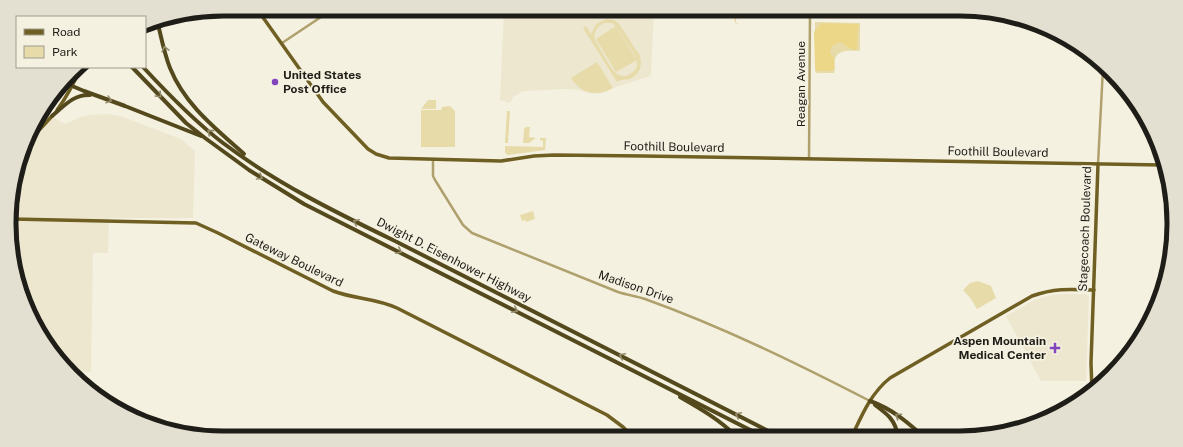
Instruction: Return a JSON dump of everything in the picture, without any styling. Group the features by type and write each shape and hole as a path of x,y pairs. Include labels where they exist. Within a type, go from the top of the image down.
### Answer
{"highway":[{"path":"159,26 169,67 177,84 188,101 201,116 256,165"},
{"name":"Dwight D. Eisenhower Highway","path":"133,68 186,123 249,170 304,204 752,431"},
{"name":"Dwight D. Eisenhower Highway","path":"144,68 160,86 222,142 282,183 334,212 395,241 768,431"},
{"path":"69,85 205,138"},
{"path":"52,116 75,97 94,95"},
{"path":"642,374 709,414 731,431"},
{"path":"870,401 886,407 918,431"},
{"path":"870,401 886,412 893,421 897,431"}],"main road":[{"name":"Foothill Boulevard","path":"262,16 323,102 368,149 376,154 390,158 501,161 534,156 554,155 1158,165"},
{"path":"37,133 64,101 76,78"},
{"name":"Stagecoach Boulevard","path":"1092,383 1091,363 1098,164"},
{"name":"Gateway Boulevard","path":"16,219 198,224 332,291 348,296 374,300 397,308 607,415 627,431"},
{"path":"855,431 877,390 890,378 1032,296 1056,289 1094,290"}],"street":[{"path":"282,43 322,16"},
{"name":"Reagan Avenue","path":"809,159 810,16"},
{"name":"Stagecoach Boulevard","path":"1098,164 1103,74"},
{"name":"Madison Drive","path":"433,160 433,176 435,180 463,225 472,233 618,292 644,298 721,329 776,353 870,401"}],"shaded area":[{"path":"504,16 654,16 651,76 602,93 593,94 578,90 566,89 523,91 513,97 510,103 500,100"},
{"path":"822,23 860,25 858,28 857,49 853,50 840,42 832,46 830,52 834,58 834,69 831,71 817,71 815,68 814,32"},
{"path":"47,114 65,124 90,115 107,114 120,116 181,139 195,151 193,218 109,218 108,253 93,253 91,372 79,372 67,360 51,339 32,303 20,264 16,237 16,210 20,183 32,144"},
{"name":"Aspen Mountain Medical Center","path":"1085,294 1089,296 1086,381 1041,381 1006,316 1034,300 1051,295"}],"green space":[{"path":"734,16 753,16 736,17 736,23 739,24 736,24"},
{"path":"607,19 614,20 619,24 640,56 641,67 636,75 630,79 617,82 583,28 586,26 591,34 596,24","holes":["604,23 612,23 617,27 636,57 636,69 631,74 625,76 616,73 595,40 595,32 599,26"]},
{"path":"815,22 860,23 860,50 845,51 839,54 835,59 834,73 817,73 815,71"},
{"path":"616,26 637,60 616,72 596,39"},
{"path":"597,62 613,88 607,91 595,93 584,91 571,78"},
{"path":"428,100 436,100 436,109 421,109"},
{"path":"450,106 455,111 455,147 421,147 421,110 441,110 442,107"},
{"path":"507,111 510,111 508,143 505,143 505,141"},
{"path":"526,127 530,127 529,137 536,138 529,143 523,143 524,129"},
{"path":"540,138 546,138 545,150 508,155 505,153 505,146 543,147 543,141 540,140"},
{"path":"533,211 535,219 526,222 525,220 522,221 520,215"},
{"path":"978,281 991,286 996,298 977,309 963,290 970,283"}],"place":[{"name":"United States Post Office","path":"275,82"},
{"name":"Aspen Mountain Medical Center","path":"1055,348"}]}
